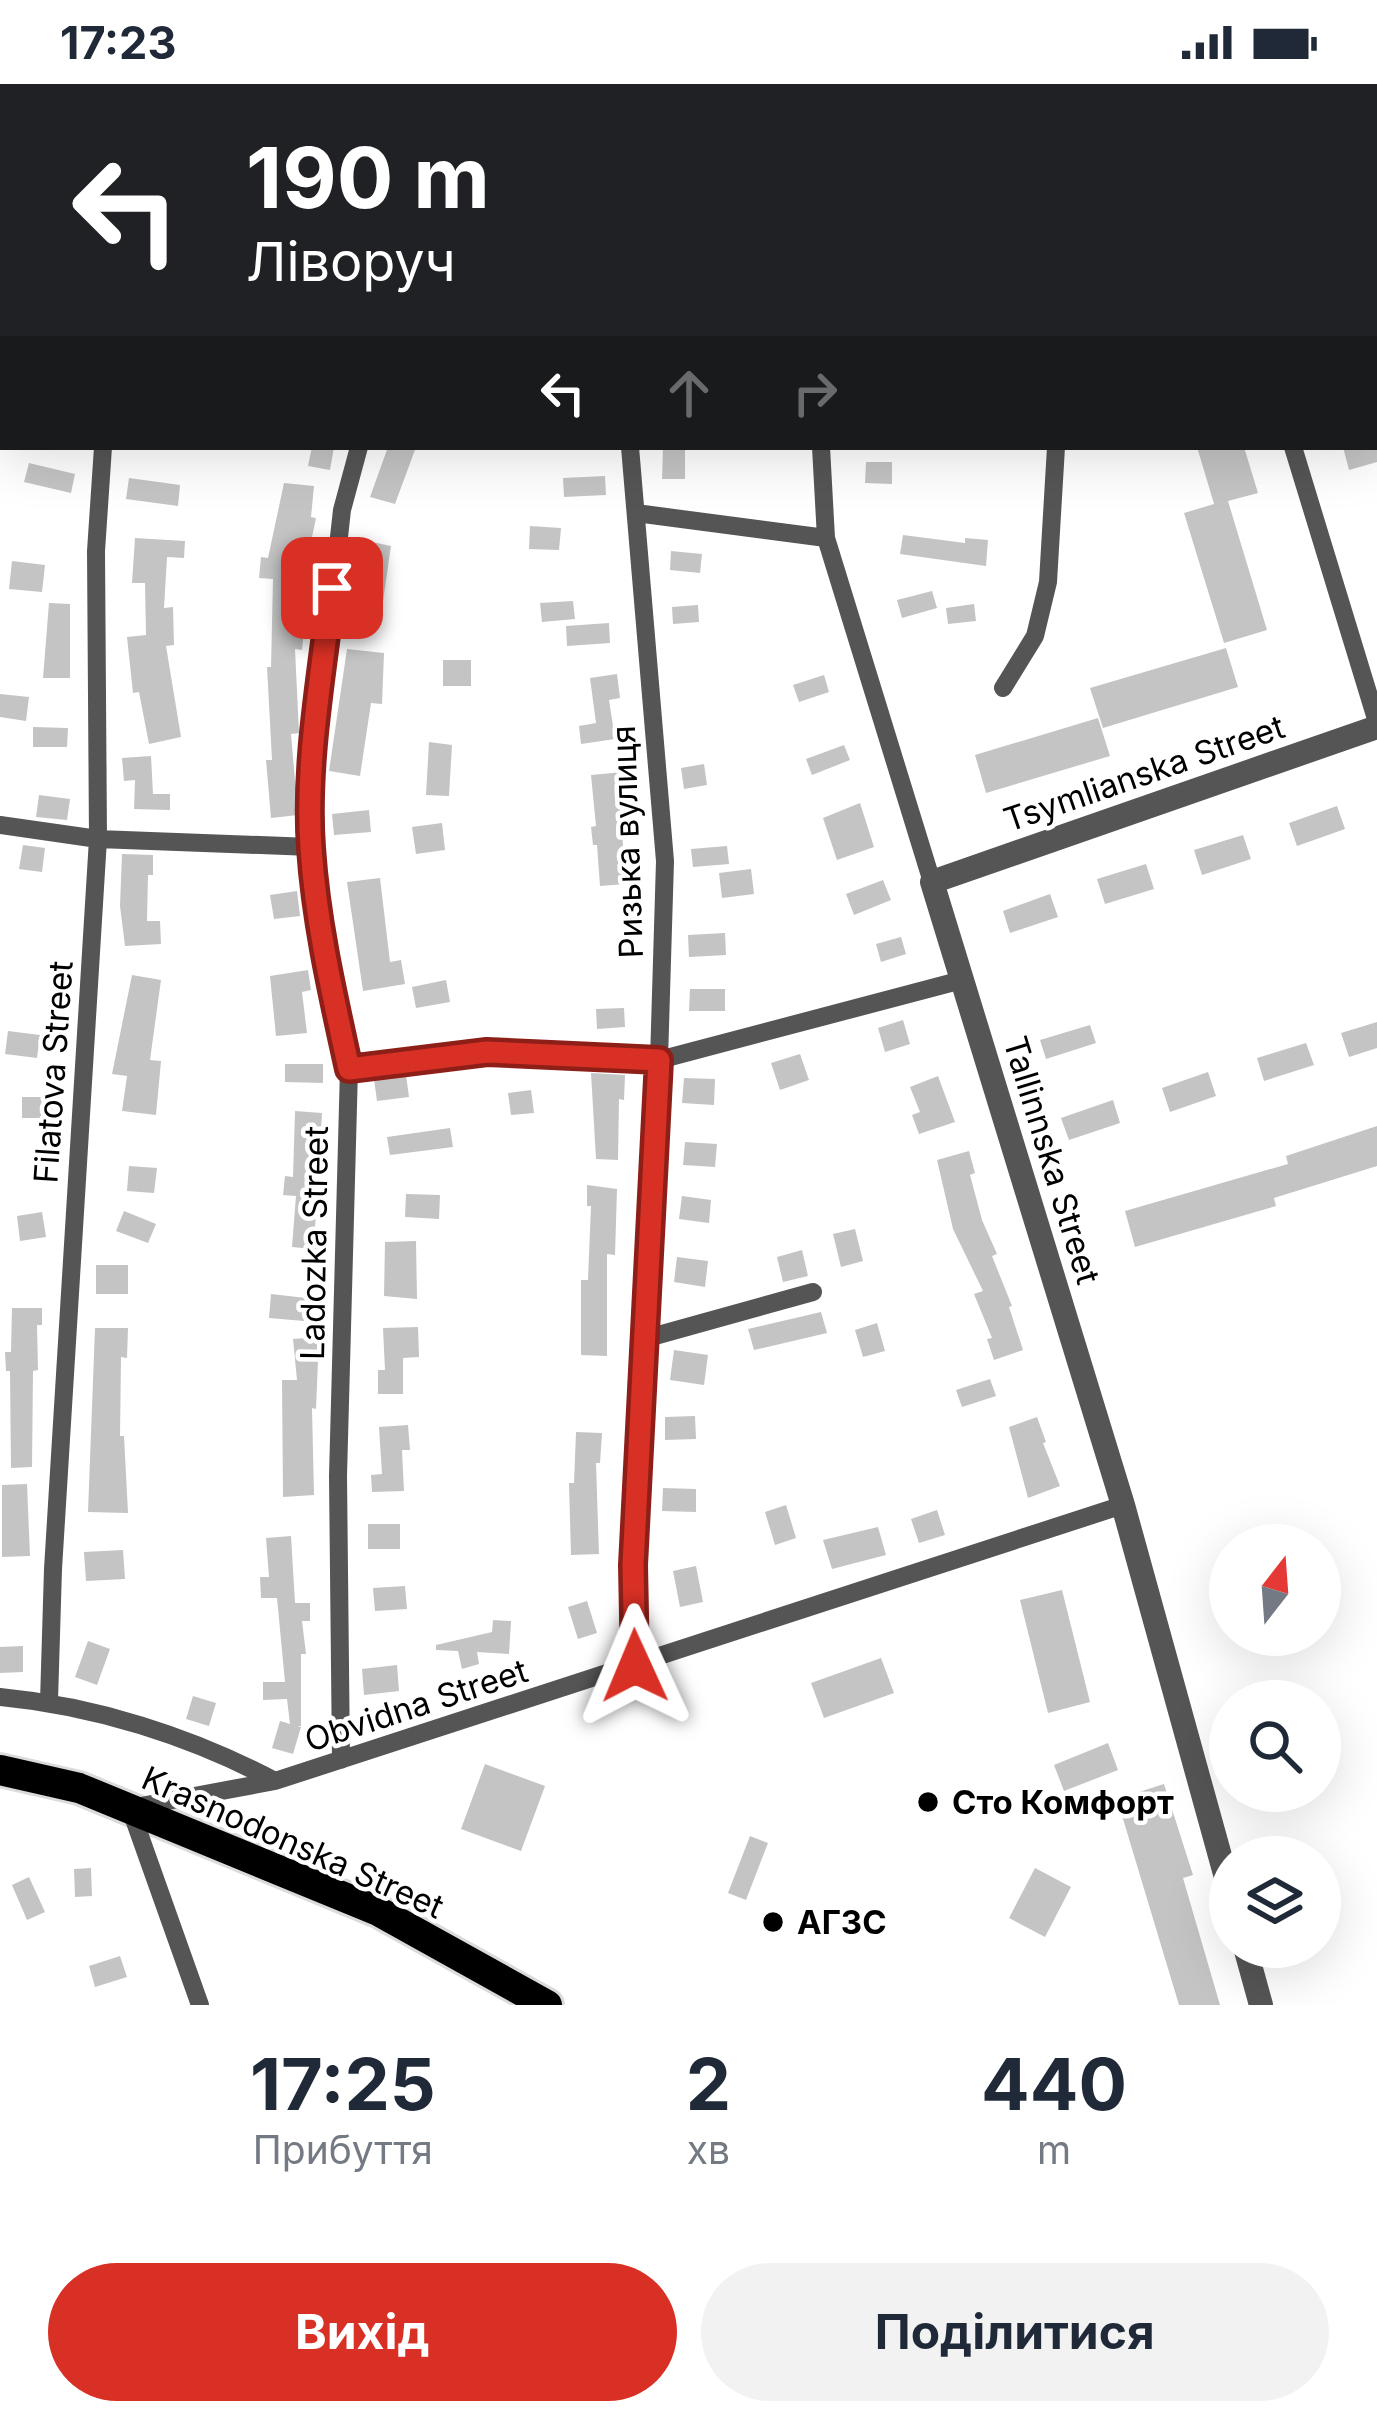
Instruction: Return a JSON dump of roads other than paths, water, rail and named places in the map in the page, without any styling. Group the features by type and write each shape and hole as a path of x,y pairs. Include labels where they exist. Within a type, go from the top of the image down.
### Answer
{"main road":[{"name":"Krasnodonska Street","path":"0,1770 79,1788 378,1911 547,2005"}],"street":[{"name":"Filatova Street","path":"49,1701 52,1569 98,839 96,550 103,450"},
{"name":"Ladozka Street","path":"341,1760 338,1476 349,1069 325,960 310,847 318,706 342,510 358,450"},
{"name":"Ризька вулиця","path":"630,450 665,861 633,1565 635,1666"},
{"name":"Tallinnska Street","path":"821,450 826,538 1123,1505 1215,1836"},
{"path":"1003,688 1035,636 1048,582 1056,450"},
{"path":"1294,450 1377,725"},
{"path":"636,514 826,538"},
{"name":"Tsymlianska Street","path":"932,882 1377,725"},
{"path":"0,825 98,839 310,847"},
{"path":"349,1069 487,1052 659,1060 962,980"},
{"path":"644,1339 813,1292"},
{"name":"Obvidna Street","path":"0,1697 49,1701 137,1724 230,1757 274,1781 1123,1505"},
{"path":"200,2005 130,1808 274,1781"},
{"path":"1251,1968 1261,2005"}],"place":[{"name":"Сто Комфорт","path":"928,1802"},
{"name":"АГЗС","path":"773,1922"}]}
